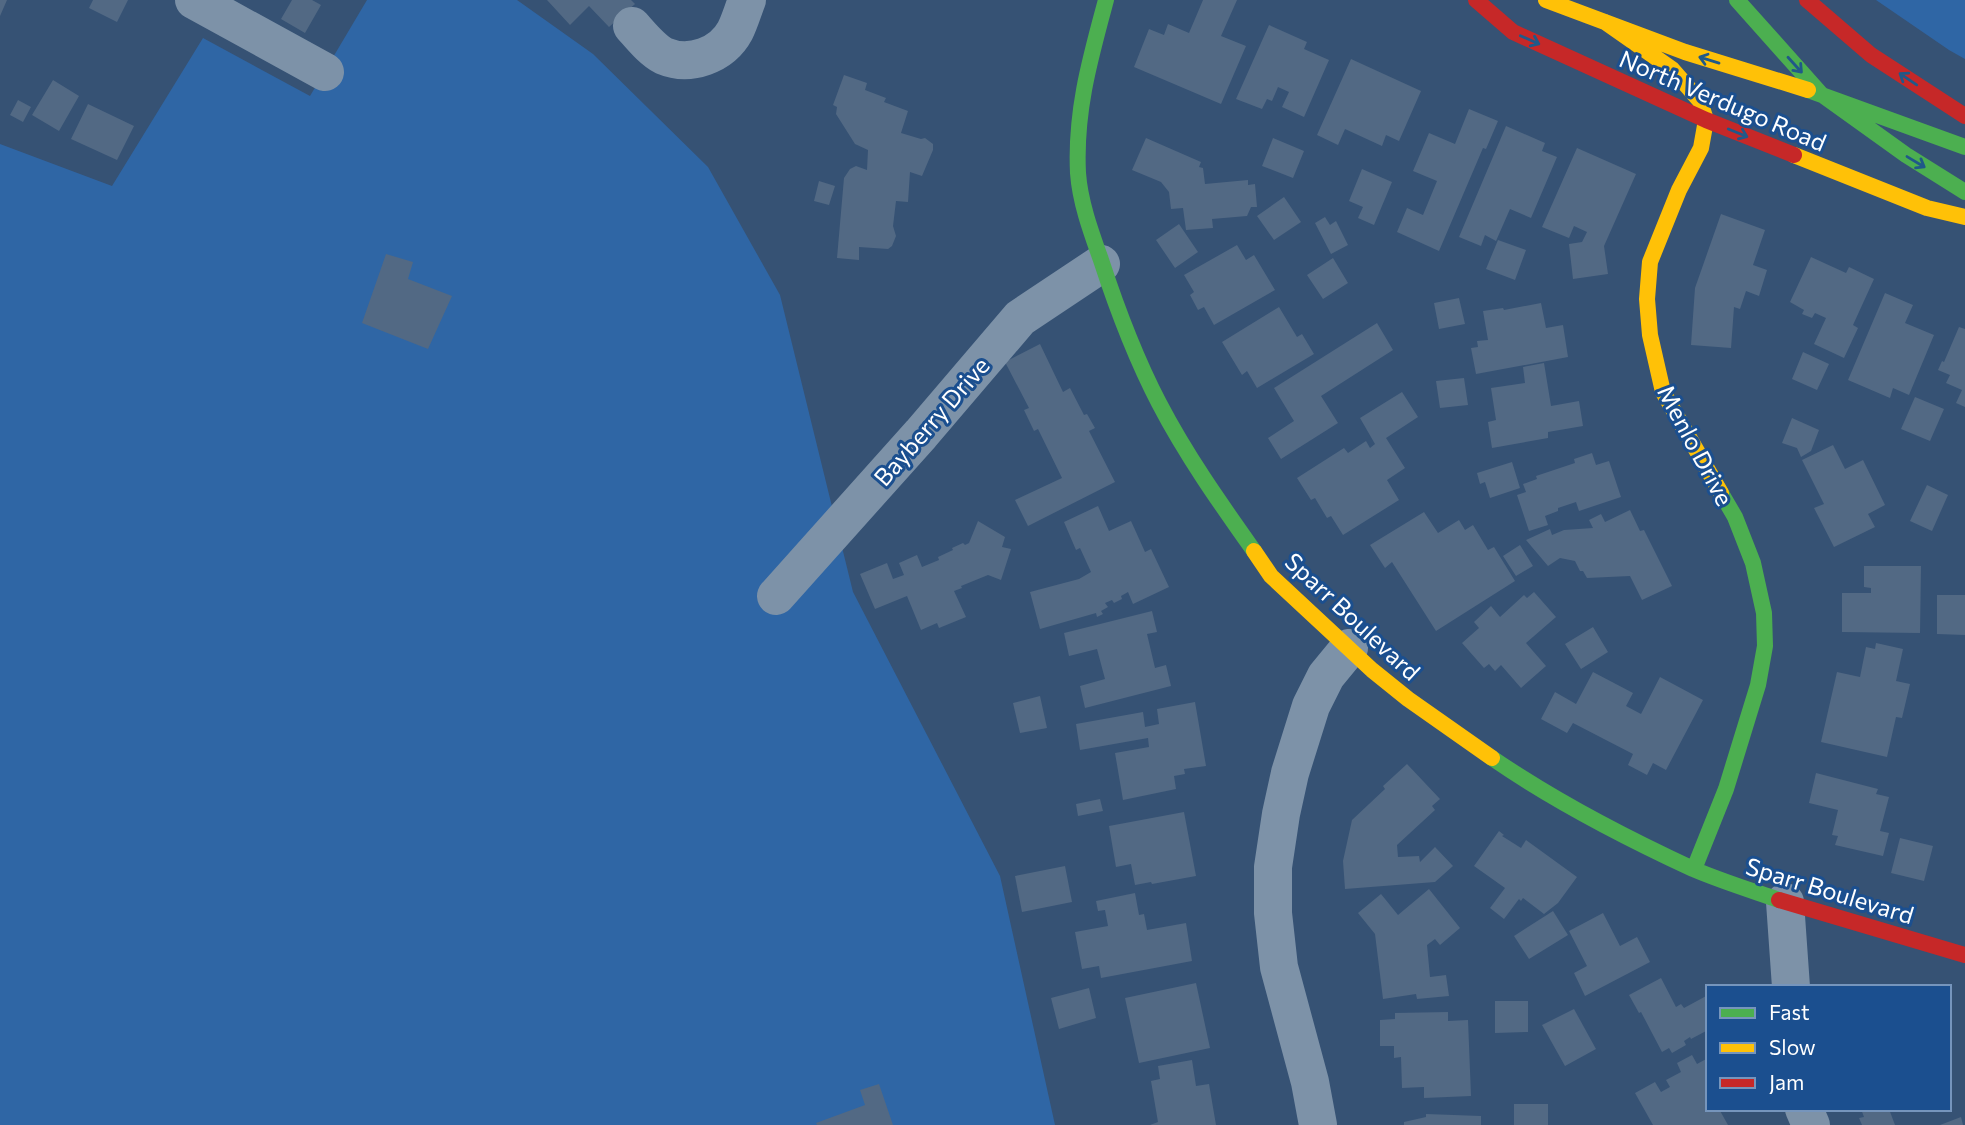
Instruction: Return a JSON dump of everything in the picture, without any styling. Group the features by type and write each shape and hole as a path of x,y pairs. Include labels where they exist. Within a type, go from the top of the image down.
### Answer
{"street":[{"path":"194,0 325,72"},
{"path":"632,26 663,55 687,61 712,55 734,34 747,0"},
{"name":"Sparr Boulevard","path":"1106,0 1086,72 1078,125 1076,149 1081,198 1119,314 1159,403 1213,492 1271,576 1309,613 1408,699 1520,777 1610,827 1694,869 1785,902 1965,955"},
{"name":"North Verdugo Road","path":"1476,0 1513,33 1706,120 1927,208 1965,217"},
{"name":"North Verdugo Road","path":"1546,0 1685,52 1821,94 1965,147"},
{"path":"1737,0 1821,94 1906,156 1965,192"},
{"path":"1807,0 1871,55 1965,116"},
{"path":"1605,22 1672,69 1700,102 1706,120"},
{"name":"Menlo Drive","path":"1694,869 1730,776 1758,685 1765,646 1764,613 1753,563 1735,517 1663,392 1650,335 1647,299 1650,262 1679,190 1701,148 1706,120"},
{"name":"Bayberry Drive","path":"776,596 921,434 1020,317 1101,264"},
{"path":"1318,1125 1310,1082 1279,967 1273,913 1273,867 1290,773 1311,706 1326,676 1349,648"},
{"path":"1785,902 1791,985"}],"shaded area":[{"path":"367,0 517,0 593,54 708,167 780,295 853,592 1000,876 1055,1125 0,1125 0,144 112,186 203,38 310,96"},
{"path":"1876,0 1965,0 1965,59 1949,50"}],"building":[{"path":"0,0 7,0 0,16"},
{"path":"93,0 128,0 117,22 89,8"},
{"path":"292,0 312,0 321,5 305,33 281,19"},
{"path":"547,0 631,0 635,4 609,27 589,6 570,25"},
{"path":"1203,0 1237,0 1221,36 1246,46 1221,104 1134,67 1149,29 1164,35 1168,24 1189,33"},
{"path":"1269,25 1307,42 1304,49 1329,60 1304,117 1282,107 1289,92 1278,87 1272,101 1267,99 1262,109 1236,99"},
{"path":"1351,59 1421,91 1399,141 1386,135 1382,146 1345,129 1338,145 1317,135"},
{"path":"844,75 867,83 865,90 886,98 884,102 908,111 901,133 925,138 933,144 922,176 910,172 908,202 896,201 893,226 896,236 892,246 888,249 859,247 859,260 837,258 844,178 850,169 856,166 867,170 868,150 855,144 836,114 837,107 833,105"},
{"path":"53,80 79,96 59,131 32,115"},
{"path":"18,100 31,107 23,122 10,115"},
{"path":"88,104 134,126 117,160 71,139"},
{"path":"1469,109 1498,121 1486,149 1483,148 1439,251 1397,232 1407,208 1423,215 1437,181 1413,171 1429,133 1455,144"},
{"path":"1506,126 1545,143 1542,151 1557,157 1531,218 1510,209 1496,241 1485,235 1481,246 1459,237"},
{"path":"1146,138 1201,162 1199,167 1203,168 1205,184 1248,180 1248,185 1255,184 1257,207 1251,207 1247,216 1212,219 1213,228 1186,230 1183,208 1171,209 1169,192 1161,182 1132,170"},
{"path":"1273,138 1304,151 1293,178 1262,166"},
{"path":"1577,148 1636,174 1604,246 1608,274 1573,279 1569,244 1582,242 1587,232 1574,226 1569,238 1542,227"},
{"path":"1362,169 1392,182 1374,225 1358,218 1363,207 1349,201"},
{"path":"819,181 835,186 829,205 814,201"},
{"path":"1284,197 1301,222 1274,240 1257,216"},
{"path":"1721,214 1765,230 1753,265 1767,270 1759,296 1746,291 1740,309 1734,307 1731,348 1691,345 1695,288"},
{"path":"1325,217 1330,225 1336,221 1348,245 1331,254 1315,223"},
{"path":"1179,224 1198,252 1175,268 1156,240"},
{"path":"1498,240 1526,250 1515,280 1486,269"},
{"path":"1237,245 1246,260 1254,255 1275,290 1214,325 1204,307 1198,310 1190,295 1194,292 1184,275"},
{"path":"386,254 413,262 408,279 452,296 428,349 362,323"},
{"path":"1811,257 1846,273 1849,267 1874,279 1853,325 1858,328 1844,358 1814,344 1826,318 1815,313 1812,318 1802,314 1804,310 1790,302"},
{"path":"1333,258 1348,283 1323,299 1307,275"},
{"path":"1885,293 1913,305 1905,323 1934,335 1909,395 1893,388 1890,398 1848,380"},
{"path":"1459,298 1465,324 1439,329 1434,303"},
{"path":"1541,303 1546,328 1563,325 1568,357 1476,374 1471,348 1478,347 1477,341 1488,340 1483,311"},
{"path":"1279,307 1297,337 1302,334 1314,354 1257,388 1247,371 1242,375 1222,342"},
{"path":"1377,323 1393,350 1321,396 1338,423 1281,459 1268,438 1294,421 1274,388"},
{"path":"1959,327 1965,329 1965,407 1956,403 1962,390 1946,383 1950,375 1938,370"},
{"path":"1040,344 1063,392 1070,388 1084,415 1087,414 1095,428 1089,431 1115,482 1028,526 1015,500 1062,478 1038,429 1034,431 1024,410 1029,408 1005,362"},
{"path":"1803,352 1829,364 1817,390 1792,379"},
{"path":"1544,363 1551,406 1579,401 1583,426 1548,432 1548,438 1492,448 1488,422 1496,420 1491,388 1525,383 1523,367"},
{"path":"1464,378 1468,405 1440,408 1436,381"},
{"path":"1402,392 1418,417 1386,438 1405,468 1387,480 1399,500 1343,535 1331,516 1327,518 1315,498 1311,500 1297,478 1344,448 1348,453 1366,441 1370,448 1375,444 1360,418"},
{"path":"1915,397 1944,409 1930,441 1901,429"},
{"path":"1792,418 1819,430 1811,451 1801,457 1797,448 1782,443"},
{"path":"1833,445 1845,469 1863,460 1885,505 1868,514 1875,527 1834,547 1814,508 1824,504 1802,460"},
{"path":"1592,453 1596,465 1609,461 1621,497 1579,511 1576,502 1558,508 1558,511 1545,516 1548,525 1529,531 1517,495 1526,492 1523,484 1537,479 1536,476 1575,463 1574,459"},
{"path":"1512,462 1520,488 1490,498 1485,482 1480,484 1477,473"},
{"path":"1927,485 1948,495 1932,531 1910,521"},
{"path":"1098,506 1109,531 1131,521 1145,552 1151,549 1169,587 1133,604 1128,592 1114,603 1112,600 1105,603 1108,607 1097,617 1096,613 1040,629 1030,592 1079,579 1091,572 1080,548 1076,550 1064,522"},
{"path":"1630,510 1640,531 1644,530 1672,586 1642,600 1630,576 1587,578 1575,561 1560,558 1548,566 1526,540 1550,529 1552,535 1564,530 1593,528 1589,520 1601,514 1605,522"},
{"path":"1424,512 1438,533 1459,520 1465,530 1473,525 1488,550 1494,547 1515,581 1436,631 1392,562 1385,568 1370,545"},
{"path":"978,521 1005,537 1002,547 1011,549 1001,580 988,575 954,591 966,617 939,628 937,623 921,630 907,596 875,609 860,574 887,563 893,579 904,575 899,563 917,555 922,567 939,560 938,557 953,550 952,548 969,543"},
{"path":"1520,545 1533,566 1516,576 1503,556"},
{"path":"1864,566 1921,566 1920,633 1842,632 1842,593 1871,593 1871,588 1864,587"},
{"path":"1534,592 1556,617 1526,643 1546,666 1521,688 1501,665 1495,671 1489,664 1484,668 1462,643 1479,628 1474,622 1491,606 1500,617 1524,595 1527,598"},
{"path":"1937,595 1965,595 1965,635 1937,634"},
{"path":"1152,611 1157,632 1147,634 1155,668 1166,665 1171,686 1085,708 1080,686 1105,679 1097,649 1069,656 1064,633"},
{"path":"1593,627 1608,652 1581,669 1565,644"},
{"path":"1876,643 1903,649 1896,681 1910,684 1902,718 1896,717 1887,757 1821,742 1837,672 1860,677 1866,647 1875,649"},
{"path":"1593,672 1633,693 1626,706 1641,714 1660,677 1703,700 1666,770 1653,763 1647,775 1628,765 1633,754 1573,723 1567,733 1541,719 1555,692 1576,704"},
{"path":"1040,696 1047,728 1020,733 1013,703"},
{"path":"1195,702 1206,766 1184,769 1185,774 1174,776 1176,789 1123,800 1115,753 1149,747 1148,738 1080,750 1076,724 1143,712 1145,727 1159,724 1157,709"},
{"path":"1407,764 1440,799 1432,806 1435,810 1397,845 1398,857 1419,856 1420,862 1435,847 1453,866 1435,882 1345,889 1343,861 1352,820"},
{"path":"1816,773 1878,789 1876,794 1889,797 1880,831 1889,833 1883,856 1835,845 1838,836 1832,835 1838,810 1809,803"},
{"path":"1100,799 1103,811 1078,816 1076,804"},
{"path":"1184,812 1196,876 1135,885 1131,864 1116,867 1109,826"},
{"path":"1499,831 1504,835 1502,836 1521,848 1526,840 1577,877 1558,903 1544,914 1523,898 1521,901 1519,899 1504,919 1490,908 1505,888 1474,866"},
{"path":"1900,838 1933,846 1924,881 1891,873"},
{"path":"1065,866 1072,902 1022,912 1015,876"},
{"path":"1429,889 1460,928 1440,945 1435,939 1427,945 1430,977 1446,975 1449,996 1417,999 1416,994 1383,999 1375,934 1358,913 1381,894 1398,915"},
{"path":"1135,893 1139,915 1144,914 1147,930 1186,923 1192,961 1101,978 1099,966 1082,969 1075,932 1108,926 1105,910 1098,911 1096,901"},
{"path":"1553,911 1568,935 1529,959 1514,936"},
{"path":"1603,913 1620,946 1637,937 1650,962 1585,996 1574,973 1587,966 1569,931"},
{"path":"1661,978 1676,1007 1681,1004 1684,1008 1706,996 1706,1031 1691,1039 1690,1037 1684,1041 1686,1045 1672,1053 1669,1048 1662,1052 1629,995"},
{"path":"1196,983 1210,1048 1139,1063 1125,998"},
{"path":"1089,988 1096,1018 1059,1029 1051,998"},
{"path":"1495,1001 1528,1001 1528,1032 1495,1033"},
{"path":"1574,1009 1596,1049 1565,1066 1542,1025"},
{"path":"1448,1012 1448,1021 1468,1020 1471,1096 1424,1098 1424,1087 1402,1088 1401,1057 1394,1058 1394,1046 1380,1046 1380,1020 1395,1019 1395,1013"},
{"path":"1692,1055 1697,1064 1706,1059 1706,1111 1720,1111 1728,1125 1653,1125 1635,1093 1655,1082 1661,1092 1670,1087 1666,1080 1681,1072 1677,1063"},
{"path":"1192,1060 1196,1086 1209,1084 1216,1125 1150,1125 1158,1122 1151,1081 1160,1079 1158,1066"},
{"path":"879,1084 893,1125 817,1125 816,1123 865,1105 860,1090"},
{"path":"1514,1104 1548,1104 1548,1125 1514,1125"},
{"path":"1862,1111 1890,1111 1895,1125 1862,1125 1859,1118 1864,1117"},
{"path":"1426,1114 1481,1116 1481,1125 1404,1125 1404,1122 1426,1117"},
{"path":"1961,1117 1963,1125 1940,1125"}],"traffic: fast":[{"path":"1106,0 1081,107 1078,173 1084,206 1120,315 1150,386 1192,460 1254,551"},
{"path":"1737,0 1821,94 1906,155 1965,192"},
{"path":"1808,90 1965,147"},
{"path":"1694,869 1726,789 1758,685 1765,646 1764,613 1753,563 1735,517 1721,493"},
{"path":"1492,758 1590,818 1642,844 1704,873 1779,900"}],"traffic: slow":[{"path":"1546,0 1685,52 1808,90"},
{"path":"1605,22 1672,69 1700,101 1706,120 1701,148 1679,190 1650,262 1647,299 1650,335 1663,392 1721,493"},
{"path":"1794,155 1927,208 1965,217"},
{"path":"1254,551 1271,576 1372,670 1492,758"}],"traffic: jam":[{"path":"1476,0 1513,32 1706,120 1794,155"},
{"path":"1807,0 1871,55 1965,116"},
{"path":"1779,900 1965,955"}]}
